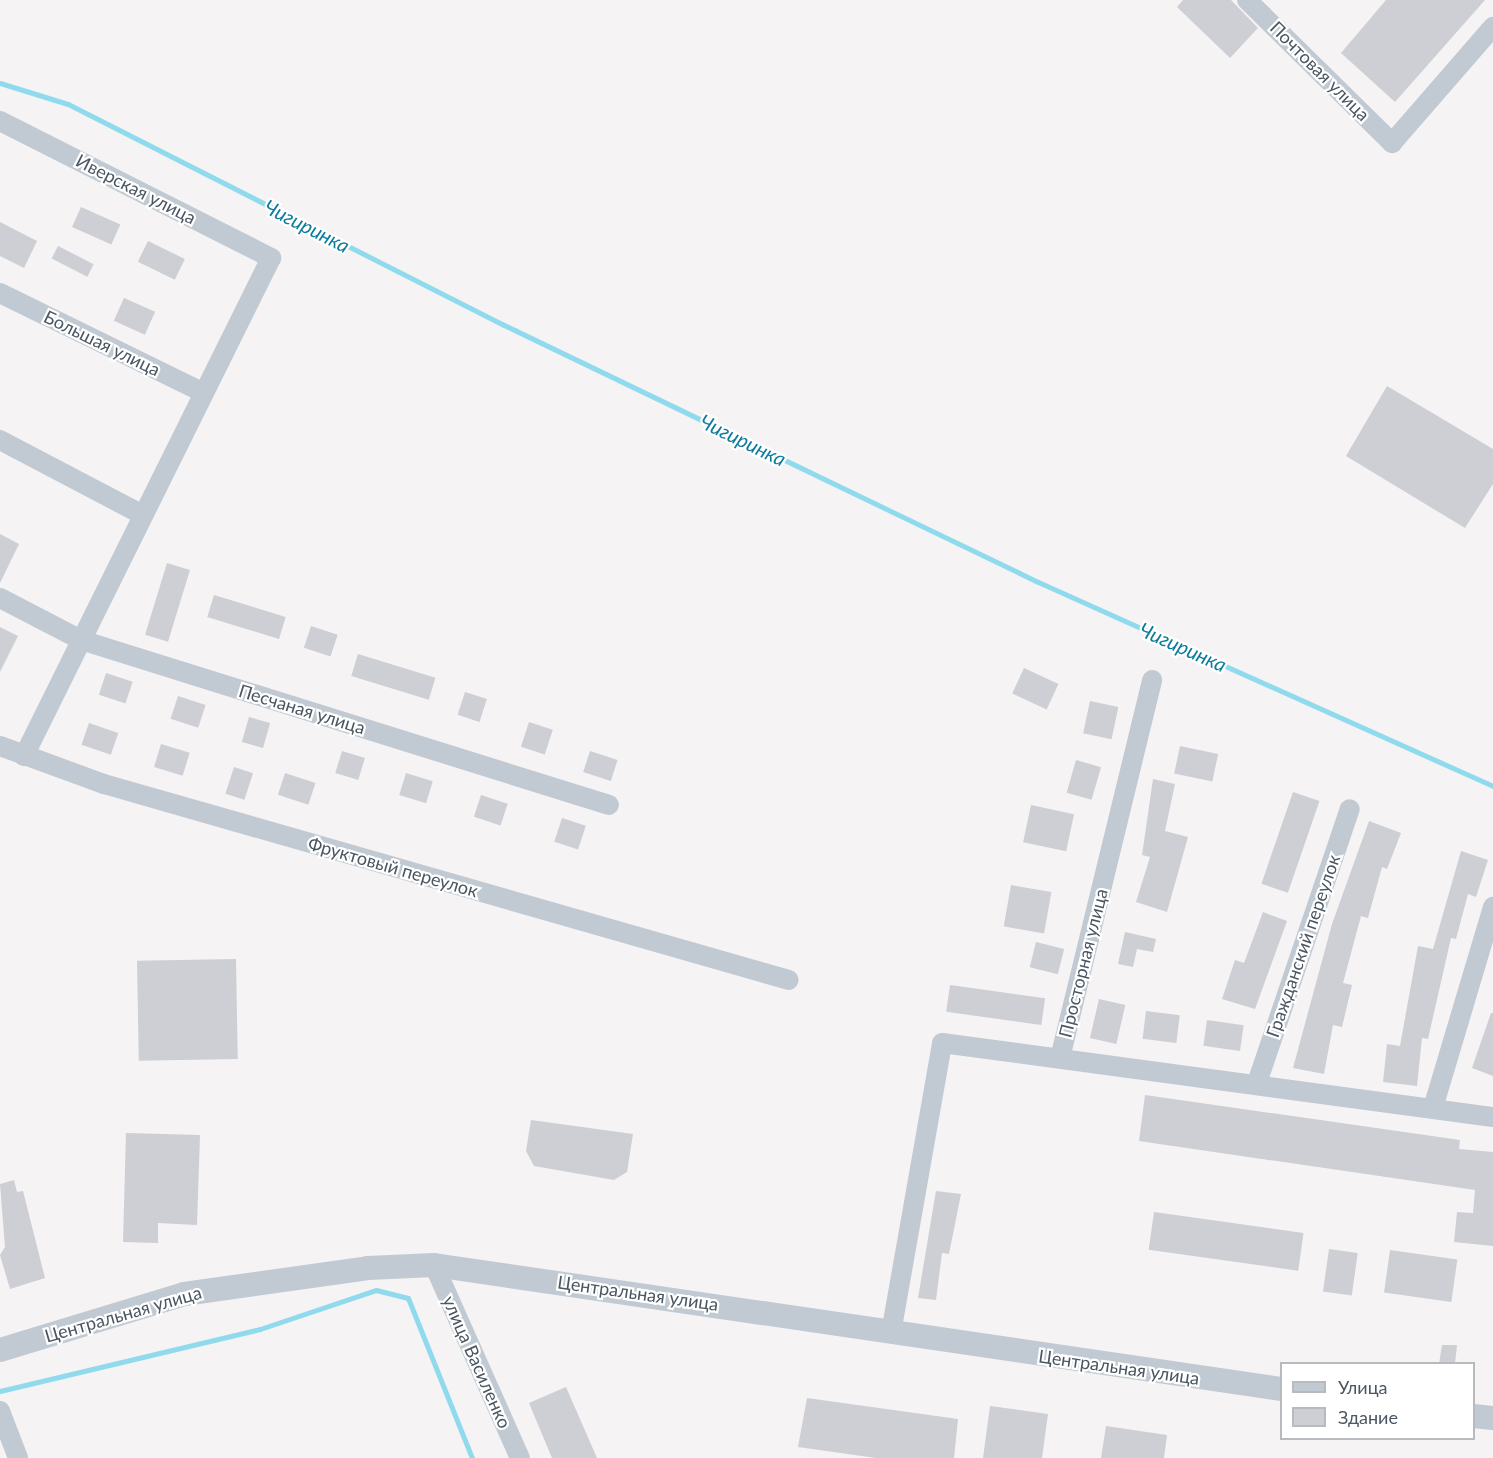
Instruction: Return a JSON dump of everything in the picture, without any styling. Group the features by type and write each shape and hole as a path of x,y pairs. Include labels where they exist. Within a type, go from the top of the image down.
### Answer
{"street":[{"name":"Почтовая улица","path":"1247,0 1392,143 1493,27"},
{"name":"Иверская улица","path":"0,121 271,258 204,393"},
{"name":"Большая улица","path":"0,293 204,393"},
{"path":"24,756 204,393"},
{"path":"0,440 143,515"},
{"name":"Песчаная улица","path":"0,598 81,640 609,805"},
{"name":"Просторная улица","path":"891,1333 942,1043 1061,1054 1152,681"},
{"name":"Фруктовый переулок","path":"0,746 104,784 789,980"},
{"name":"Гражданский переулок","path":"1257,1083 1350,809"},
{"path":"1433,1108 1493,907"},
{"path":"1061,1054 1493,1117"},
{"name":"Центральная улица","path":"0,1350 184,1294 368,1268 434,1265 1280,1389"},
{"name":"улица Василенко","path":"434,1265 520,1458"},
{"path":"0,1411 18,1458"},
{"path":"1475,1416 1493,1418"}],"building":[{"path":"1183,0 1231,0 1258,28 1230,58 1177,7"},
{"path":"1386,0 1485,0 1395,102 1341,53"},
{"path":"81,207 120,224 111,245 72,227"},
{"path":"0,222 37,241 24,268 0,256"},
{"path":"148,241 185,259 175,280 138,262"},
{"path":"58,246 94,264 87,277 52,258"},
{"path":"124,298 155,312 145,335 114,321"},
{"path":"1387,386 1493,449 1493,484 1465,528 1346,456"},
{"path":"0,534 19,544 0,583"},
{"path":"167,563 190,570 168,642 145,635"},
{"path":"214,595 286,617 279,639 207,617"},
{"path":"311,626 338,635 331,657 304,648"},
{"path":"0,627 18,636 0,672"},
{"path":"358,654 435,678 429,700 351,676"},
{"path":"1024,668 1058,684 1047,709 1012,693"},
{"path":"106,673 133,682 126,704 99,695"},
{"path":"465,692 487,699 479,722 458,715"},
{"path":"178,696 206,705 198,728 171,719"},
{"path":"1090,701 1118,707 1112,739 1083,733"},
{"path":"249,717 270,723 263,748 242,742"},
{"path":"529,722 553,730 545,754 521,747"},
{"path":"89,723 118,733 111,755 82,745"},
{"path":"161,744 190,753 183,776 154,767"},
{"path":"1180,746 1218,754 1212,781 1174,773"},
{"path":"342,751 365,758 358,780 335,773"},
{"path":"590,751 618,760 611,781 583,772"},
{"path":"1076,760 1101,767 1092,800 1067,793"},
{"path":"234,767 253,773 244,800 225,794"},
{"path":"285,773 315,783 308,805 278,795"},
{"path":"406,773 433,781 426,803 399,795"},
{"path":"1153,779 1175,784 1165,831 1188,837 1167,912 1136,902 1150,857 1142,855"},
{"path":"1293,792 1319,801 1288,893 1261,884"},
{"path":"481,795 508,804 501,826 474,817"},
{"path":"1031,805 1074,814 1066,851 1023,842"},
{"path":"562,818 586,826 578,850 554,842"},
{"path":"1369,821 1401,833 1387,869 1382,867 1368,918 1361,916 1343,983 1352,985 1342,1027 1333,1025 1324,1074 1293,1068 1332,924"},
{"path":"1461,851 1488,860 1476,897 1468,894 1456,939 1451,938 1428,1039 1422,1038 1417,1086 1383,1082 1387,1044 1400,1046 1418,946 1433,949"},
{"path":"1011,885 1051,892 1044,933 1004,926"},
{"path":"1263,912 1287,921 1255,1009 1222,999 1235,960 1244,963"},
{"path":"1125,932 1156,939 1153,952 1137,949 1133,967 1118,964"},
{"path":"1036,942 1064,949 1058,974 1030,967"},
{"path":"236,959 238,1059 139,1061 137,961"},
{"path":"950,985 1045,998 1041,1025 946,1012"},
{"path":"1099,999 1125,1005 1116,1044 1090,1038"},
{"path":"1146,1011 1180,1015 1176,1043 1143,1039"},
{"path":"1491,1013 1493,1013 1493,1076 1472,1068"},
{"path":"1207,1020 1244,1025 1240,1051 1203,1046"},
{"path":"1145,1095 1460,1140 1459,1149 1493,1152 1493,1246 1454,1242 1457,1212 1473,1213 1475,1190 1139,1141"},
{"path":"531,1120 633,1134 627,1172 614,1180 534,1166 526,1151"},
{"path":"126,1133 200,1135 197,1225 158,1223 158,1243 123,1242"},
{"path":"14,1180 17,1192 23,1191 45,1278 10,1289 0,1255 5,1247 0,1184"},
{"path":"936,1191 961,1194 949,1254 942,1253 936,1300 918,1298"},
{"path":"1154,1212 1304,1233 1298,1271 1149,1250"},
{"path":"1329,1249 1358,1253 1352,1296 1323,1292"},
{"path":"1390,1250 1457,1259 1451,1302 1384,1293"},
{"path":"1442,1345 1457,1345 1455,1362 1439,1362"},
{"path":"566,1387 597,1458 552,1458 529,1403"},
{"path":"807,1398 958,1419 954,1458 876,1458 798,1447"},
{"path":"990,1406 1048,1414 1042,1458 983,1458"},
{"path":"1106,1426 1167,1435 1164,1458 1101,1458"}],"waterway":[{"name":"Чигиринка","path":"0,83 68,104 502,324 1036,581 1493,786"},
{"path":"0,1391 260,1329 376,1290 408,1298 472,1458"}]}
